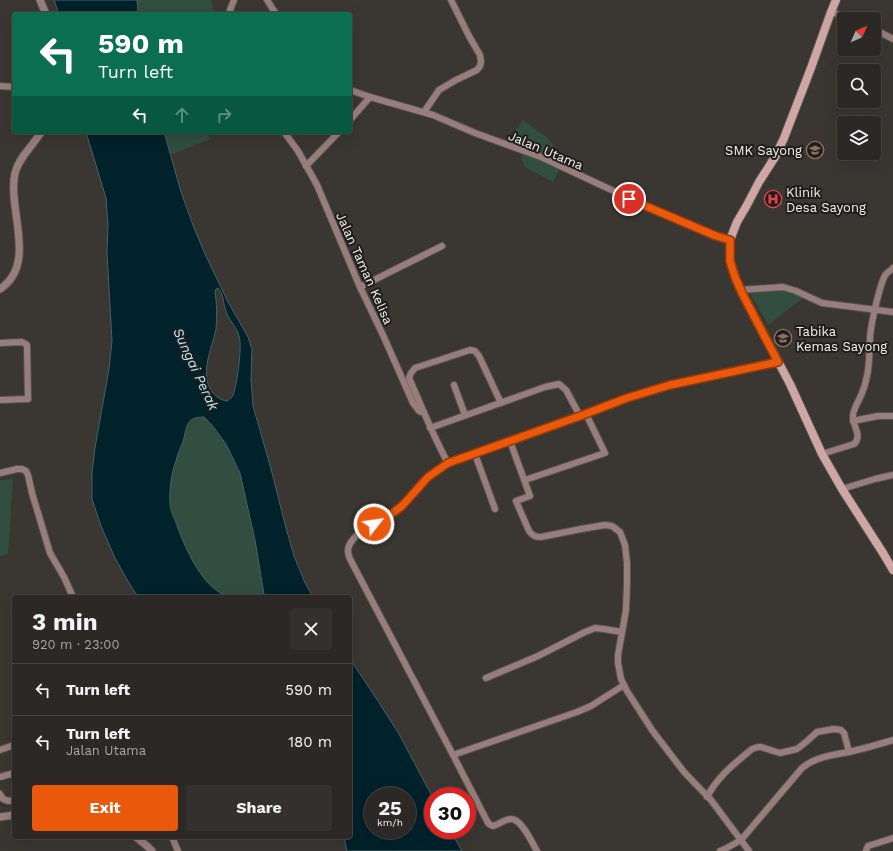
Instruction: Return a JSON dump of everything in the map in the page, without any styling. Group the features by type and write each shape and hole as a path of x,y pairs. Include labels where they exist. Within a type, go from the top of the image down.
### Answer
{"main road":[{"path":"836,0 784,138 775,157 737,222 730,240 730,261 740,290 790,384 822,454 842,489 893,570"}],"street":[{"path":"40,0 45,12"},
{"path":"230,12 234,0"},
{"path":"267,0 275,12"},
{"path":"424,112 439,90 477,70 481,62 480,55 451,0"},
{"path":"831,12 837,14"},
{"path":"881,33 893,39"},
{"path":"0,86 12,87"},
{"name":"Jalan Utama","path":"352,91 424,112 454,123 475,133 541,158 650,208 716,236 730,240"},
{"path":"352,118 370,97"},
{"path":"0,289 7,284 15,272 18,264 19,242 13,185 14,175 17,166 39,134"},
{"name":"Jalan Taman Kelisa","path":"285,134 298,151 316,185 360,287 413,403 419,411 424,413"},
{"path":"306,166 337,134"},
{"path":"360,287 442,246"},
{"path":"822,454 857,442 858,438 852,415 863,390 867,375 870,338 875,309 886,274 893,268"},
{"path":"740,290 783,288 796,290 822,303 893,312"},
{"path":"0,343 22,342 27,345 28,399 0,400"},
{"path":"448,463 430,428 409,378 415,368 470,350 475,352 479,356 501,403"},
{"path":"537,851 525,830 517,821 509,819 493,826 487,821 362,582 348,553 348,548 356,535 402,506 428,477 448,463 627,398 670,385 778,362"},
{"path":"430,428 545,387 559,384 566,390 583,415 605,453 524,480"},
{"path":"454,385 465,415"},
{"path":"853,421 878,416 893,416"},
{"path":"510,441 530,496 516,501 532,536 541,537 605,525 612,526 620,532 625,545 627,563 626,610 618,663 624,685 652,730 684,772 707,797 749,851"},
{"path":"475,454 495,509"},
{"path":"0,473 22,469 28,475 50,553 72,595"},
{"path":"842,489 893,475"},
{"path":"486,678 538,656 595,628 622,632"},
{"path":"453,755 577,712 591,706 624,685"},
{"path":"707,797 723,774 752,749 758,747 778,753 797,750 817,732 841,730 844,733 849,752"},
{"path":"720,851 741,840 802,768 822,758 893,740"},
{"path":"0,750 12,746"},
{"path":"0,777 12,774"},
{"path":"0,794 3,799 8,801 12,800"},
{"path":"0,817 12,816"},
{"path":"866,851 868,846 893,838"},
{"path":"138,839 152,851"},
{"path":"173,839 178,851"}],"green space":[{"path":"137,0 211,0 214,10 210,12 138,12"},
{"path":"523,120 548,138 565,159 553,182 525,167 522,161 523,152 507,144"},
{"path":"165,134 208,134 210,139 170,155"},
{"path":"782,290 803,298 768,325 750,293"},
{"path":"196,417 204,417 212,425 226,444 240,473 255,540 264,595 227,595 218,592 210,586 189,554 178,529 170,502 172,474 187,425"},
{"path":"13,479 8,554 0,556 0,480"}],"water":[{"path":"54,0 137,0 138,12 58,12"},
{"name":"Sungai Perak","path":"87,134 165,134 181,192 194,228 228,302 248,337 252,349 251,380 253,406 294,556 305,583 312,595 264,595 255,540 240,473 226,444 204,417 193,419 187,425 184,439 173,471 170,489 170,506 186,549 197,568 209,584 224,595 137,595 115,558 101,526 92,499 92,473 95,448 109,369 112,341 107,252 108,225 106,198","holes":["218,288 220,290 227,314 237,330 240,341 236,386 232,397 227,401 219,398 212,392 208,385 206,369 216,329 216,289"]},
{"path":"352,662 399,734 427,787 424,787 424,839 455,839 462,851 347,851 344,839 352,839"}],"place":[{"name":"SMK Sayong","path":"815,150"},
{"name":"Klinik Desa Sayong","path":"773,199"},
{"name":"Tabika Kemas Sayong","path":"783,338"}],"route":[{"path":"374,524 402,506 428,477 448,463 627,398 670,385 778,362 735,277 730,261 730,240 716,236 629,199"}]}
